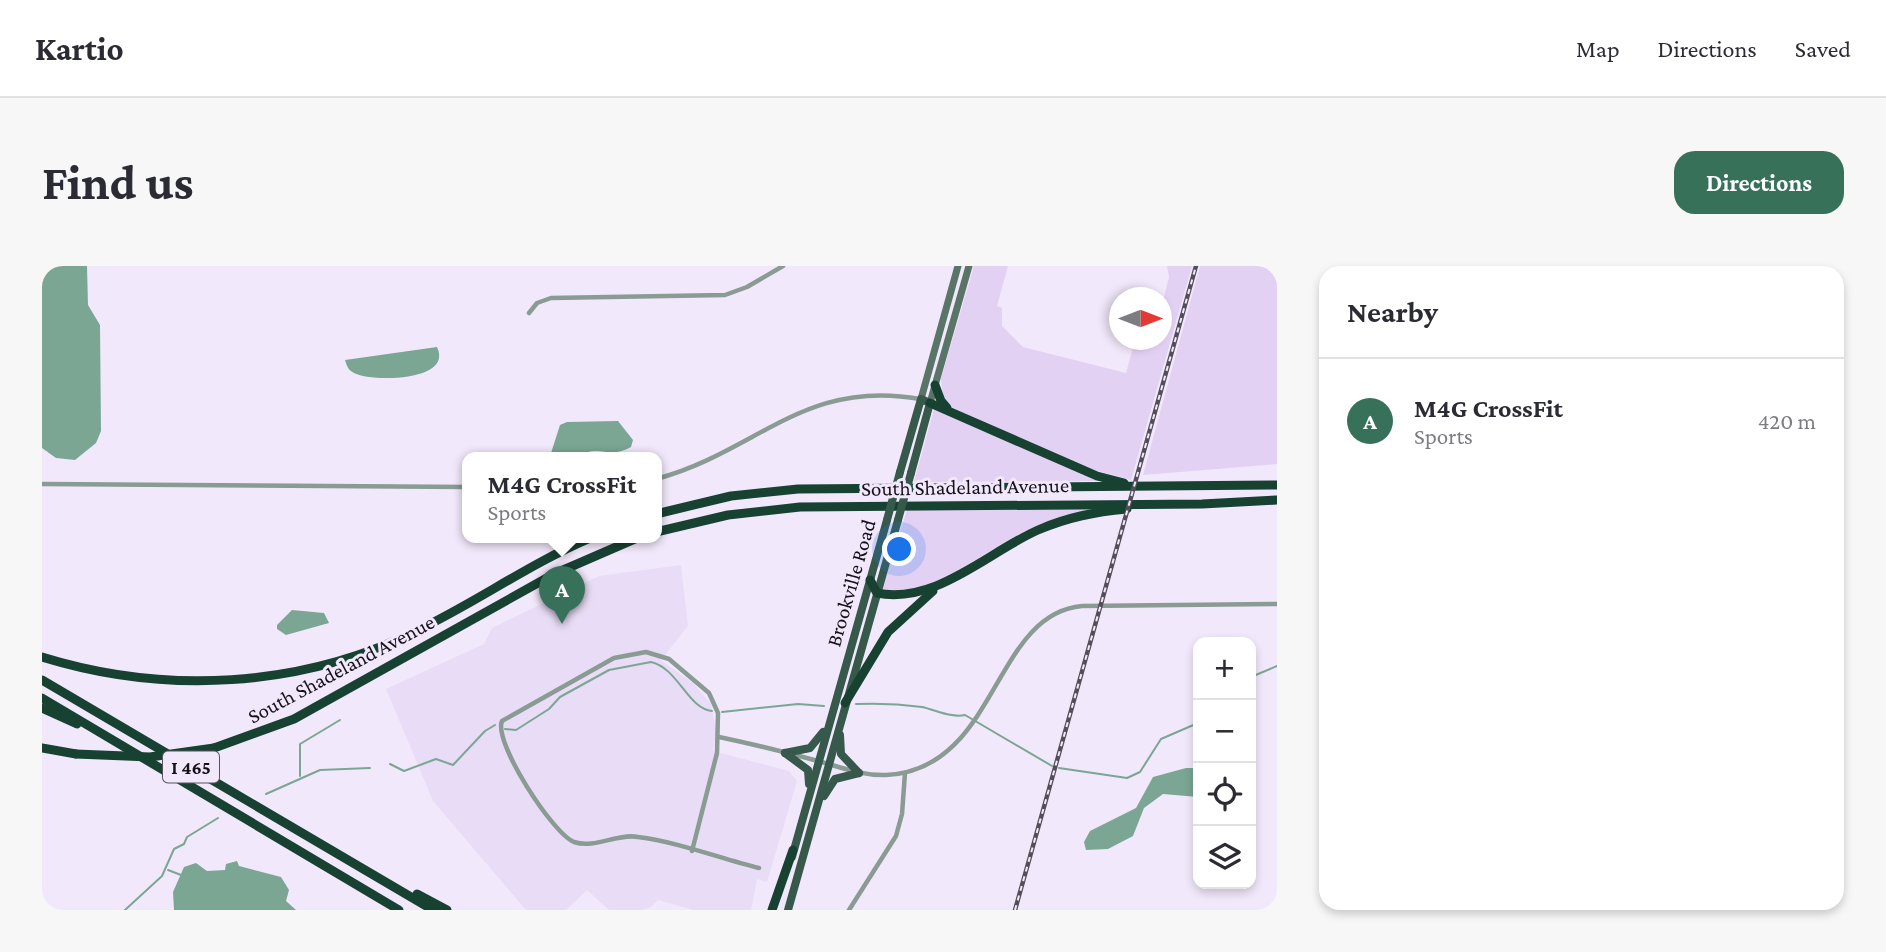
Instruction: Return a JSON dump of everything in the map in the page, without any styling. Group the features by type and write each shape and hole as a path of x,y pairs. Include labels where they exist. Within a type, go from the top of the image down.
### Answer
{"highway":[{"path":"935,385 941,401 951,411"},
{"path":"926,401 1104,479 1164,487"},
{"name":"South Shadeland Avenue","path":"662,513 732,496 797,489 1277,485"},
{"name":"South Shadeland Avenue","path":"662,531 728,515 800,506 1170,504 1277,500"},
{"path":"870,580 877,593 910,595 952,577 1035,531 1065,519 1101,511 1170,504"},
{"name":"South Shadeland Avenue","path":"42,657 111,674 175,681 241,679 300,670 350,657 406,636 581,543"},
{"name":"South Shadeland Avenue","path":"42,748 76,754 150,757 214,748 285,723 554,574 625,543"},
{"path":"845,703 873,652 888,632 911,608 952,577"},
{"name":"I 465","path":"42,680 385,880"},
{"name":"I 465","path":"42,698 399,910"},
{"path":"42,708 113,741"},
{"path":"775,910 793,850"},
{"path":"385,880 433,910"},
{"path":"385,880 446,910"}],"main road":[{"name":"Brookville Road","path":"788,910 911,473 958,266"},
{"name":"Brookville Road","path":"793,850 900,472 926,401 935,385 969,266"},
{"path":"785,753 813,746 830,721"},
{"path":"814,814 835,779 859,773 841,754 839,726"},
{"path":"785,753 808,770 808,799"}],"street":[{"path":"529,313 539,302 551,298 725,295 747,287 783,266"},
{"path":"662,477 698,463 824,402 864,394 926,401"},
{"path":"42,484 462,487"},
{"path":"719,737 859,773 905,773 936,761 969,729 1031,632 1044,619 1062,610 1082,606 1277,604"},
{"path":"692,851 719,737 717,707 710,695 669,659 643,652 602,663 508,716 500,726 500,735 508,754 549,819 563,836 576,842 592,844 633,836 692,851 759,868"},
{"path":"849,910 896,836 902,814 905,773"}],"shaded area":[{"path":"42,266 87,266 88,305 100,325 101,431 96,443 75,460 56,458 42,448"},
{"path":"974,266 1008,266 997,306 1002,308 1002,326 1023,347 1126,373 1132,350 1168,350 1131,480 1086,468 953,408 943,397 941,379"},
{"path":"1167,266 1192,266 1172,336 1172,287 1166,287 1169,277"},
{"path":"1200,266 1271,266 1277,279 1277,464 1143,475"},
{"path":"437,347 439,359 433,367 408,377 363,376 350,371 345,360"},
{"path":"934,409 1100,481 914,482"},
{"path":"618,421 633,440 631,447 618,452 551,452 560,425 567,422"},
{"path":"1095,509 1058,518 1023,532 934,582 897,591 882,588 907,510"},
{"path":"681,565 688,626 661,660 693,683 711,704 716,732 713,751 789,771 797,781 767,882 757,879 751,910 693,910 658,900 651,907 641,910 609,910 587,890 566,910 526,910 433,801 386,689 484,644 492,628 599,576"},
{"path":"292,610 324,613 329,623 286,635 277,629 277,625"},
{"path":"1193,768 1193,797 1163,794 1144,808 1133,836 1108,849 1086,850 1084,842 1090,831 1136,808 1153,777"},
{"path":"237,861 239,866 281,877 289,890 286,901 296,910 174,910 173,892 184,867 196,863 207,871 225,870 226,864"}],"waterway":[{"path":"505,729 516,730 549,709 560,697 609,670 651,662 669,672 696,703 712,711"},
{"path":"1256,675 1277,666"},
{"path":"722,712 798,704 824,706"},
{"path":"856,704 906,705 949,715 965,715 1052,766"},
{"path":"300,776 300,744 340,720"},
{"path":"390,764 404,771 436,759 453,765 485,731 495,725"},
{"path":"1059,768 1127,778 1140,772 1161,739 1193,725"},
{"path":"266,794 320,770 370,768"},
{"path":"125,910 162,876 174,849 184,844 187,837 218,818"},
{"path":"168,870 181,875"}],"railway":[{"path":"1015,910 1196,266"}],"place":[{"name":"M4G CrossFit","path":"562,624"}]}
